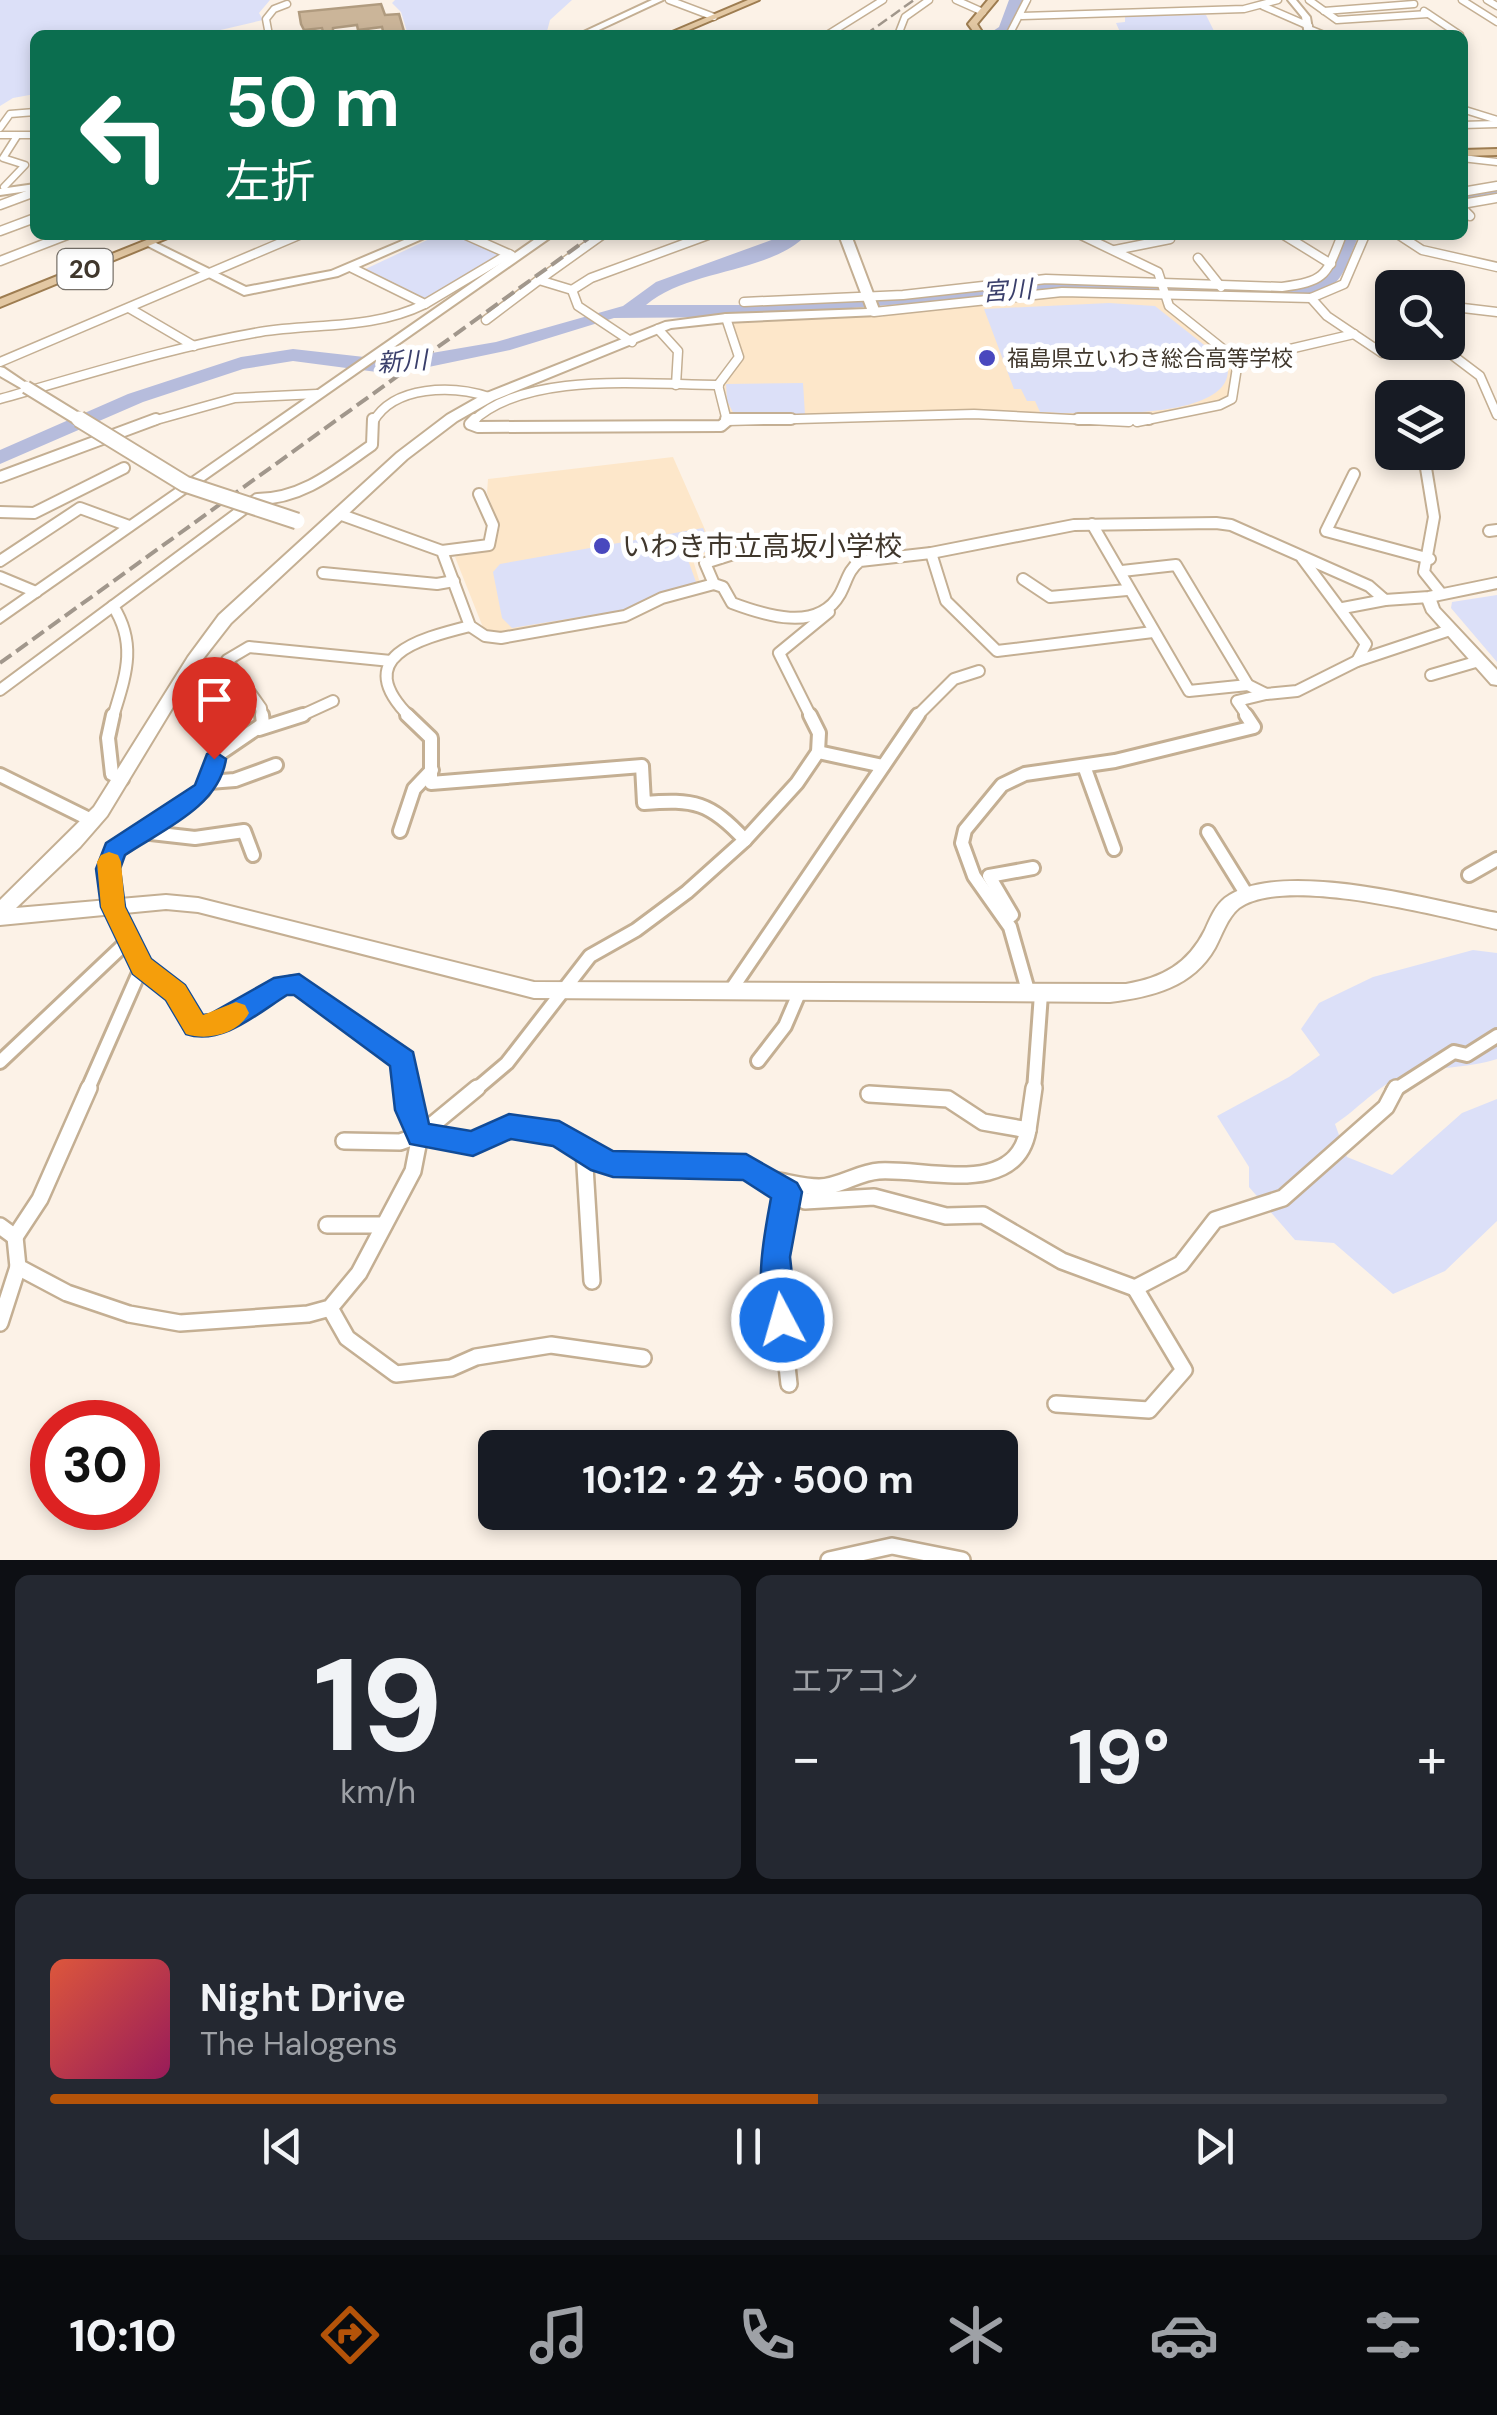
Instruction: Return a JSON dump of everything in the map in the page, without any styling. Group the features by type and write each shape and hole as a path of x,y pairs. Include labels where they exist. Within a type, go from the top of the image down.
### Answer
{"main road":[{"path":"681,30 755,0"},
{"path":"976,30 993,0"},
{"path":"1468,154 1497,152"},
{"name":"20","path":"0,302 156,240"}],"street":[{"path":"592,30 659,0"},
{"path":"603,30 669,0 714,16"},
{"path":"835,30 884,0"},
{"path":"900,30 905,18 929,0"},
{"path":"956,0 983,12"},
{"path":"1013,30 1027,0"},
{"path":"1251,0 1309,30"},
{"path":"1022,16 1264,6 1278,0"},
{"path":"1292,0 1309,30"},
{"path":"1309,0 1337,20 1428,14"},
{"path":"1462,0 1497,22"},
{"path":"1488,0 1497,6"},
{"path":"1324,10 1411,2 1452,30"},
{"path":"268,30 266,19 274,9 287,4"},
{"path":"1468,111 1497,122"},
{"path":"30,112 10,114 0,131 30,135"},
{"path":"1468,124 1497,122"},
{"path":"17,136 3,158 24,166"},
{"path":"1468,155 1497,162"},
{"path":"1,189 30,164"},
{"path":"1468,191 1497,186"},
{"path":"1,189 30,187"},
{"path":"0,205 30,189"},
{"path":"1468,205 1497,198"},
{"path":"0,232 30,220"},
{"path":"0,260 53,240"},
{"path":"0,362 287,240"},
{"path":"148,243 244,291 352,268 414,240"},
{"path":"478,240 512,255"},
{"path":"0,399 194,346 298,327 396,319 539,240"},
{"path":"486,320 595,240"},
{"path":"680,240 685,244"},
{"path":"539,280 572,290 592,278 695,240"},
{"path":"847,240 871,304"},
{"path":"1093,240 1152,267 1175,312 1238,361"},
{"path":"1116,250 1165,240"},
{"path":"1288,240 1331,264"},
{"path":"1238,361 1228,403 1135,422 974,414 728,421 720,426 470,424 507,400 658,329 871,304 1034,294 1304,286 1320,280 1340,240"},
{"path":"744,302 871,304 1018,280 1311,298 1342,288 1354,275 1365,240"},
{"path":"1406,240 1422,250 1497,267"},
{"path":"0,618 512,255"},
{"path":"1198,258 1222,287"},
{"path":"352,268 425,304"},
{"path":"572,290 574,302 583,310 629,340"},
{"path":"1311,298 1327,316 1375,348"},
{"path":"129,308 194,346"},
{"path":"1465,310 1497,312"},
{"path":"726,318 739,356 721,373 716,398 728,421"},
{"path":"658,329 678,351 676,385"},
{"path":"1238,361 1354,334"},
{"path":"1459,360 1480,376 1497,415"},
{"path":"0,371 184,484 322,530"},
{"path":"0,914 93,822 211,635 428,435 490,397 548,381 719,385"},
{"path":"0,690 257,499 276,502 309,488 372,445 372,419 394,400 411,394 468,390 490,397"},
{"path":"0,477 216,400 262,391 321,391"},
{"path":"0,512 34,513 124,468"},
{"path":"1428,470 1432,481 1430,559 1424,572 1435,595 1432,609 1497,680"},
{"path":"1354,474 1326,531 1430,559"},
{"path":"442,552 488,545 493,525 479,494"},
{"path":"0,561 80,508 129,526"},
{"path":"339,514 433,545 442,552 470,626 486,636 503,638 625,616 662,598 714,584 723,586 732,603 793,621 806,618 836,600"},
{"path":"1092,524 1189,691 1248,685"},
{"path":"344,1142 400,1142 420,1135 496,1074 590,956 636,930 687,892 745,840 797,782 818,752 816,720 779,653 828,612 855,563 1092,524 1231,525 1369,586 1385,600"},
{"path":"714,584 705,563 762,545"},
{"path":"931,552 946,601 997,651 1153,632"},
{"path":"1301,557 1343,608 1366,644 1357,661"},
{"path":"1122,571 1176,566 1248,685 1266,694"},
{"path":"323,573 437,584 454,582"},
{"path":"0,577 36,592"},
{"path":"1022,578 1050,597 1127,590"},
{"path":"1343,608 1497,584"},
{"path":"113,606 122,617 129,641 128,677 108,736 112,774 122,779"},
{"path":"470,626 424,638 392,661 386,674 389,693 431,738 431,783 642,766 644,803 694,800 722,814 745,840"},
{"path":"768,1179 821,1187 876,1172 975,1175 1001,1170 1025,1147 1036,1095 1035,994 1006,919 969,867 962,843 965,830 1011,778 1084,766 1254,727 1237,701 1297,691 1357,661 1450,630"},
{"path":"259,729 263,724 261,708 249,697 246,684 226,664 240,649 282,647 392,661"},
{"path":"1431,675 1479,661"},
{"path":"731,990 922,709 954,679 979,672"},
{"path":"18,1267 67,1294 129,1314 180,1323 308,1314 330,1308 359,1273 413,1171 420,1135 409,1110 403,1060 299,984 283,985 204,1028 196,1026 176,992 142,966 113,907 108,869 110,856 203,791 219,754 259,729 290,722 334,701"},
{"path":"818,752 883,766"},
{"path":"209,782 235,780 276,766"},
{"path":"1084,766 1114,849"},
{"path":"400,831 414,789 432,770"},
{"path":"2,780 93,822"},
{"path":"142,832 195,838 244,831 253,855"},
{"path":"1208,832 1248,895"},
{"path":"1469,875 1497,859"},
{"path":"1006,919 1012,915 988,876 1033,868"},
{"path":"0,914 166,902 212,908 499,984 564,990 1035,994 1136,992 1181,976 1200,958 1226,909 1248,895 1273,888 1314,888 1497,921"},
{"path":"0,1062 129,940"},
{"path":"0,1323 18,1267 5,1232 40,1198 142,966"},
{"path":"758,1061 786,1026 800,991"},
{"path":"1135,1288 1181,1264 1215,1220 1283,1198 1386,1107 1393,1090 1454,1052 1467,1055 1497,1036"},
{"path":"869,1094 948,1100 983,1122 1028,1130"},
{"path":"420,1135 473,1144 509,1126 559,1134 613,1164 746,1167 804,1201 874,1197 946,1216 983,1215 1062,1261 1135,1288 1184,1370 1149,1410 1056,1404"},
{"path":"584,1150 592,1282"},
{"path":"787,1192 775,1257 788,1384"},
{"path":"327,1225 384,1225"},
{"path":"330,1308 341,1335 396,1374 450,1368 476,1357 550,1344 644,1358"},
{"path":"829,1560 893,1553 962,1560"}],"shaded area":[{"path":"0,0 270,0 259,13 263,20 220,30 30,30 30,95 0,106"},
{"path":"572,0 550,20 547,30 406,30 401,12 392,3"},
{"path":"1206,15 1214,30 1119,30 1116,23 1125,22 1125,16"},
{"path":"427,240 477,240 509,254 425,304 359,272"},
{"name":"福島県立いわき総合高等学校","path":"1036,296 1160,300 1235,361 1229,396 1224,401 1126,420 976,410 727,417 724,379 743,356 732,319 883,317 887,313"},
{"path":"1109,303 1155,306 1227,363 1225,383 1209,397 1152,411 1040,412 1035,401 1027,401 1021,389 1014,389 984,309"},
{"path":"803,383 805,415 735,416 727,401 726,384"},
{"name":"いわき市立高坂小学校","path":"673,457 714,550 693,560 700,583 624,612 496,634 484,630 455,557 494,544 500,527 487,493 488,479"},
{"path":"703,528 711,549 688,560 696,582 623,610 512,628 502,618 493,572 500,564"},
{"path":"1497,595 1497,662 1451,608 1452,602"},
{"path":"1473,950 1497,953 1497,1059 1401,1077 1335,1124 1347,1157 1392,1175 1462,1113 1497,1099 1497,1221 1445,1271 1393,1294 1334,1243 1295,1240 1249,1187 1249,1167 1217,1116 1289,1077 1320,1055 1301,1029 1319,1003 1373,977"}],"building":[{"path":"381,4 385,15 399,14 404,30 358,30 357,25 304,30 299,12"}],"waterway":[{"name":"新川","path":"1003,30 1014,3 1020,0"},
{"name":"宮川","path":"1468,198 1497,194"},
{"name":"新川","path":"629,311 663,286 788,240"},
{"name":"宮川","path":"629,311 738,311 1057,286 1308,292 1335,276 1348,240"},
{"name":"新川","path":"0,458 170,385 241,363 293,355 377,366 419,363 475,353 629,311"}],"railway":[{"path":"872,30 914,0"},
{"path":"0,663 586,240"}],"slow traffic":[{"path":"109,862 113,907 142,966 176,992 196,1026 214,1026 236,1013"}],"place":[{"name":"福島県立いわき総合高等学校","path":"987,358"},
{"name":"いわき市立高坂小学校","path":"602,546"}],"route":[{"path":"214,759 203,791 115,850 108,869 113,907 142,966 176,992 196,1026 214,1026 283,985 299,984 403,1060 409,1110 420,1135 473,1144 509,1126 559,1134 601,1161 613,1164 746,1167 760,1174 787,1192 775,1257 782,1320"}]}
